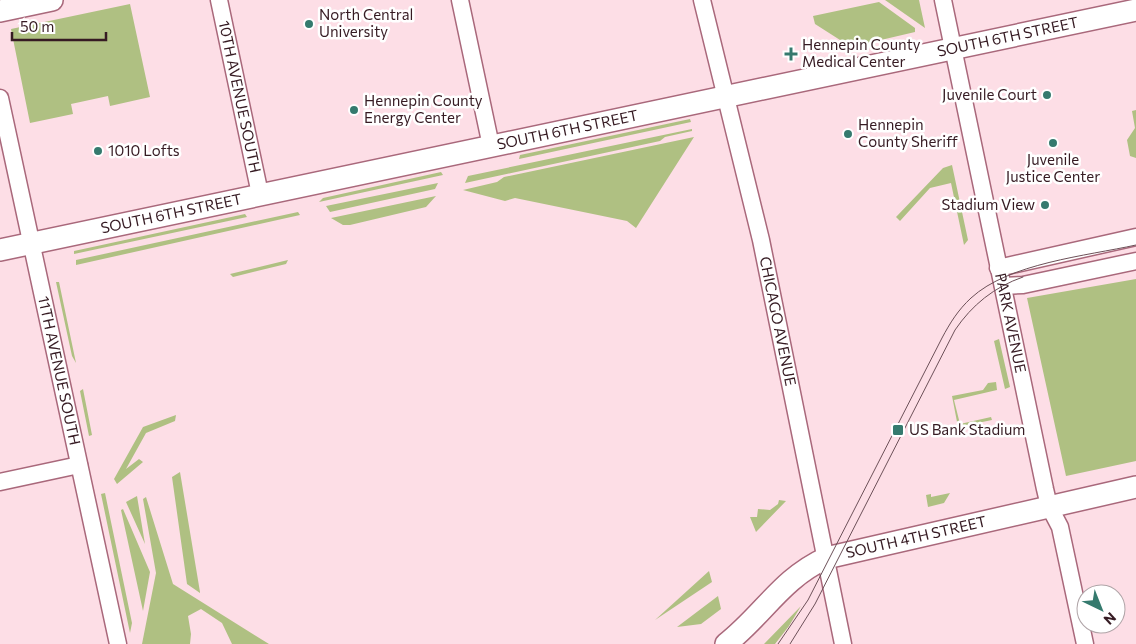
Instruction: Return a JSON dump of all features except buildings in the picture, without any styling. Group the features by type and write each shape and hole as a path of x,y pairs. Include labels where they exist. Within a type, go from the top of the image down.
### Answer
{"main road":[{"path":"0,11 52,0"},
{"name":"SOUTH 6TH STREET","path":"0,250 1136,10"},
{"name":"SOUTH 4TH STREET","path":"726,644 745,628 796,575 826,558 1136,487"}],"street":[{"name":"10TH AVENUE SOUTH","path":"219,0 260,194"},
{"path":"460,0 491,146"},
{"name":"CHICAGO AVENUE","path":"702,0 724,97 761,240 844,644"},
{"name":"PARK AVENUE","path":"943,0 1049,506 1060,527 1085,644"},
{"name":"11TH AVENUE SOUTH","path":"0,98 33,243 118,644"},
{"path":"998,268 1136,237"},
{"path":"1003,286 1023,285 1136,261"},
{"path":"0,482 79,465"}],"green space":[{"path":"885,0 919,0 925,28"},
{"path":"879,2 915,28 915,32 851,47 815,24 813,16"},
{"path":"130,4 150,97 110,106 108,96 71,104 73,114 30,123 11,29"},
{"path":"1136,110 1136,158 1130,156 1127,140 1135,128 1132,111"},
{"path":"690,119 691,122 519,159 520,155"},
{"path":"692,129 692,131 665,137 660,141 465,183 468,176"},
{"path":"694,137 636,228 627,221 515,198 505,201 463,190 497,182 504,177"},
{"path":"952,165 968,240 964,245 951,183 930,188 900,221 896,217 943,168"},
{"path":"441,172 443,175 319,202 323,198"},
{"path":"438,183 435,189 330,212 326,206"},
{"path":"436,196 426,207 350,225 343,225 331,218"},
{"path":"298,212 300,215 76,265 76,260"},
{"path":"245,214 247,217 74,254 74,251"},
{"path":"288,260 286,264 233,277 230,274"},
{"path":"1136,279 1136,461 1066,476 1027,298"},
{"path":"56,282 59,282 76,363 72,356"},
{"path":"999,339 1010,387 1005,389 994,341"},
{"path":"996,382 997,390 954,400 960,424 991,417 992,420 958,427 952,396 983,390 988,383"},
{"path":"83,389 92,435 89,436 80,391"},
{"path":"176,415 175,421 146,433 126,469 139,459 143,462 117,484 114,479 143,427"},
{"path":"180,472 200,593 187,584 172,477"},
{"path":"105,493 132,623 130,633 101,494"},
{"path":"950,493 944,503 928,507 926,495 931,494 931,497"},
{"path":"137,496 145,544 126,502"},
{"path":"146,497 173,584 269,644 232,644 222,623 201,609 188,616 191,634 190,644 142,644 156,573 143,499"},
{"path":"779,500 786,501 756,532 750,517 757,517 758,509 770,510 778,504"},
{"path":"123,509 150,572 143,611 121,510"},
{"path":"709,571 712,582 655,620"},
{"path":"718,596 721,609 701,624 677,627"},
{"path":"801,606 775,644 764,644"}],"tram line":[{"path":"778,644 808,600 942,338 962,307 987,286 1006,276 1049,262 1136,245"},
{"path":"790,644 815,604 955,330 984,298 1012,281 1023,277"}],"place":[{"name":"North Central University","path":"309,24"},
{"name":"Hennepin County Medical Center","path":"791,54"},
{"name":"Juvenile Court","path":"1047,95"},
{"name":"Hennepin County Energy Center","path":"354,110"},
{"name":"Hennepin County Sheriff","path":"848,134"},
{"name":"Juvenile Justice Center","path":"1053,143"},
{"name":"1010 Lofts","path":"98,151"},
{"name":"Stadium View","path":"1045,205"},
{"name":"US Bank Stadium","path":"898,430"}]}
